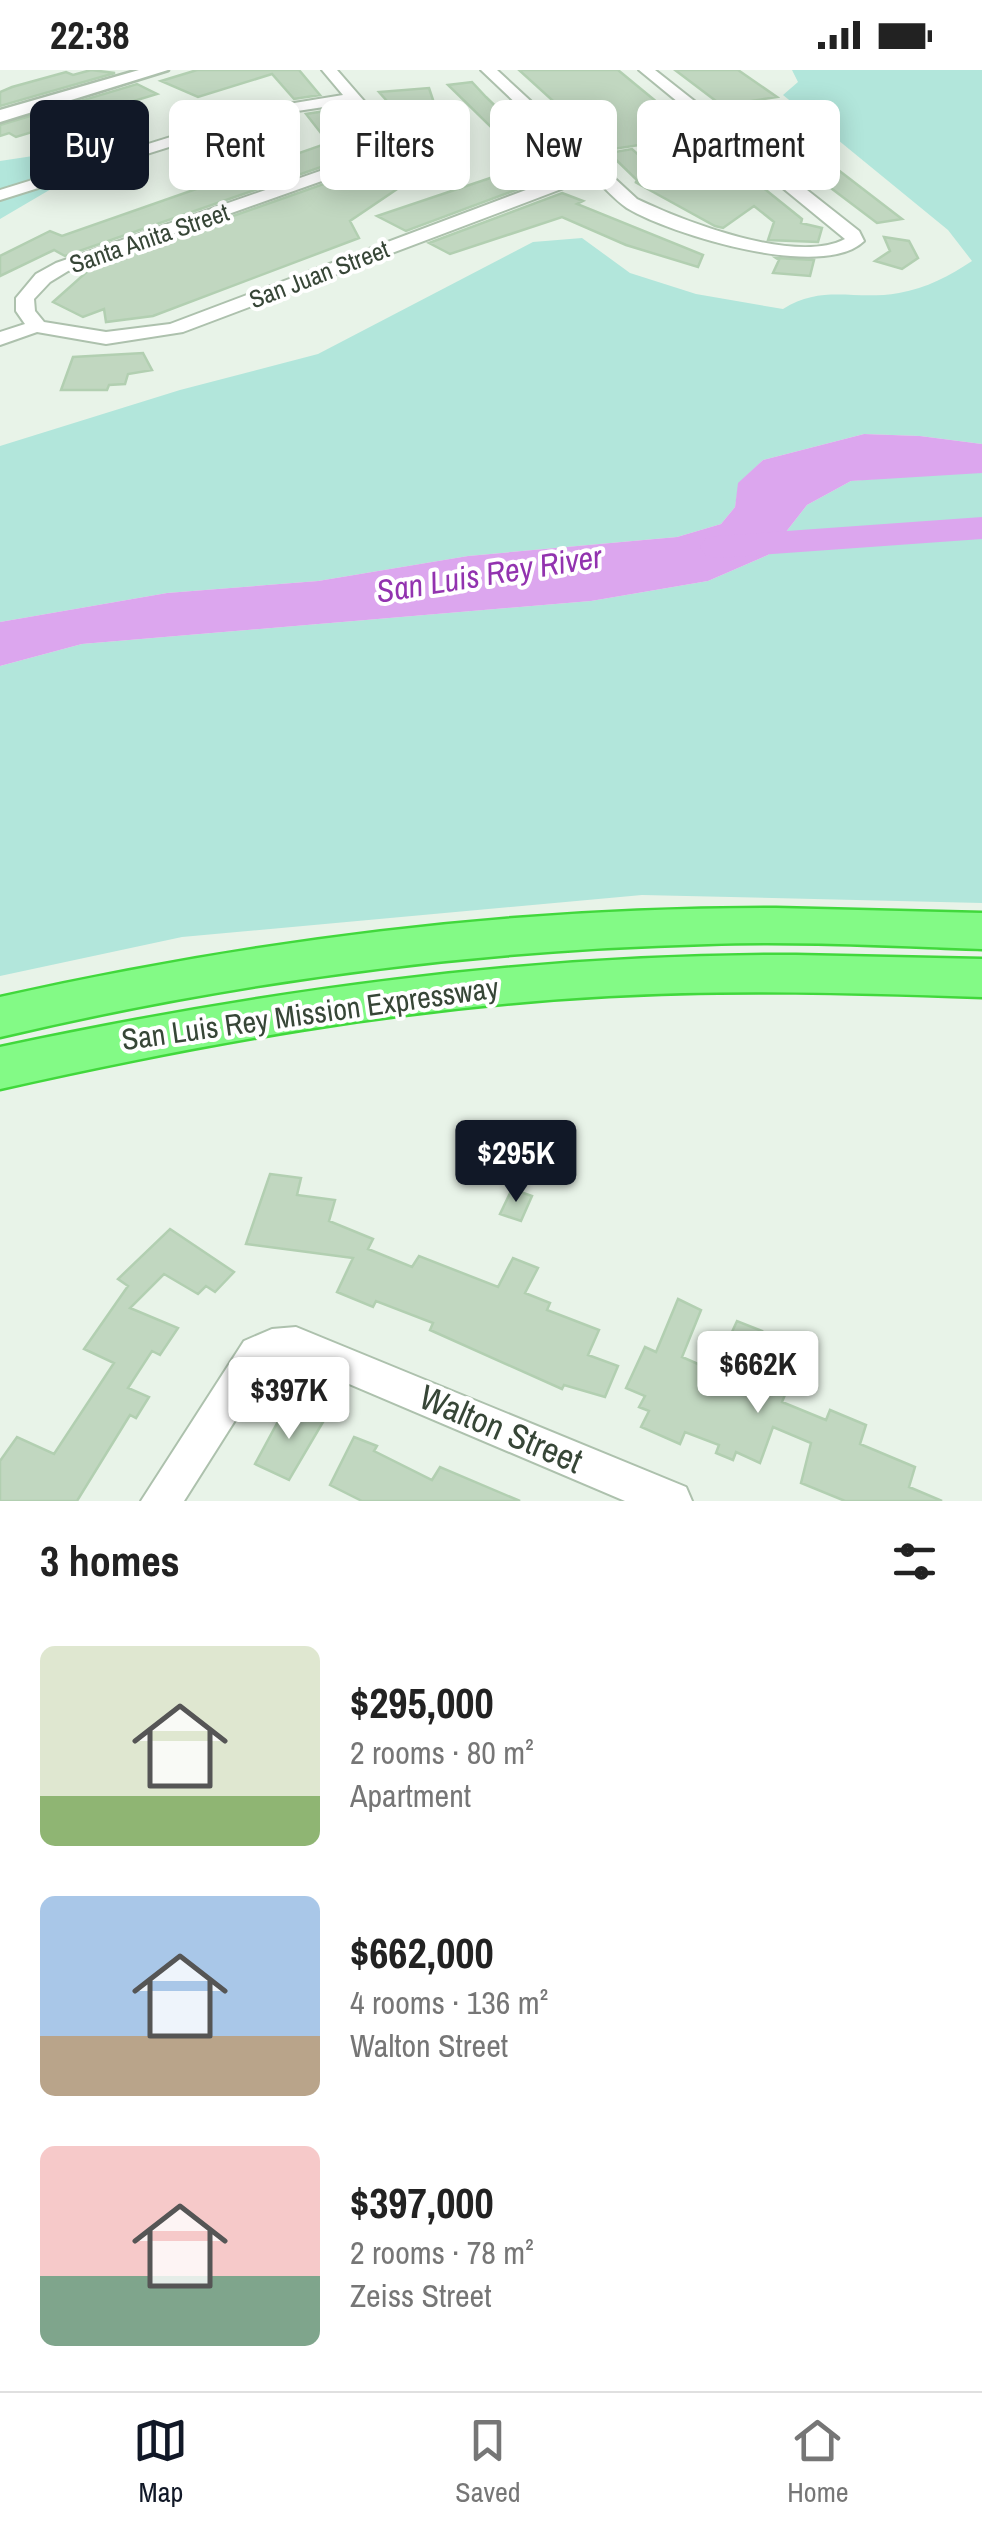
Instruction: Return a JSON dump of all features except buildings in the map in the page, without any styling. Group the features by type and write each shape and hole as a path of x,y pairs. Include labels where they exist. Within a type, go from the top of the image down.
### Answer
{"highway":[{"name":"San Luis Rey Mission Expressway","path":"0,1016 204,975 372,950 552,933 710,926 982,931"},
{"name":"San Luis Rey Mission Expressway","path":"0,1068 107,1044 343,1003 510,985 746,974 982,978"}],"street":[{"path":"0,116 159,70"},
{"name":"Santa Anita Street","path":"38,326 26,311 25,298 42,278 62,267 375,157 387,145 383,132 329,70"},
{"path":"488,70 520,100"},
{"path":"617,190 657,218 706,235 757,245 821,250 849,247 855,240 646,70"},
{"path":"0,194 268,111 354,98"},
{"name":"San Juan Street","path":"38,326 92,340 128,339 176,328 542,190"},
{"path":"0,340 38,326"},
{"name":"Walton Street","path":"162,1501 257,1353 272,1346 296,1344 672,1501"}],"shaded area":[{"path":"792,70 982,70 982,444 864,434 763,460 739,483 735,507 721,524 677,537 468,556 318,581 167,593 0,622 0,446 180,390 318,354 533,242 582,238 630,273 696,294 783,309 825,295 909,291 937,281 972,261 948,230 840,142 840,100 789,100 783,95 798,82"},
{"path":"30,156 30,190 49,190 0,219 0,161"},
{"path":"982,473 982,903 642,895 182,937 0,976 0,666 82,644 591,601 708,581 768,555 807,505 851,481"}],"water":[{"path":"864,434 982,444 982,473 851,481 807,505 768,555 708,581 591,601 82,644 0,666 0,622 167,593 318,581 468,556 677,537 721,524 735,507 738,483 763,460"}],"waterway":[{"name":"San Luis Rey River","path":"718,547 982,528"}]}
